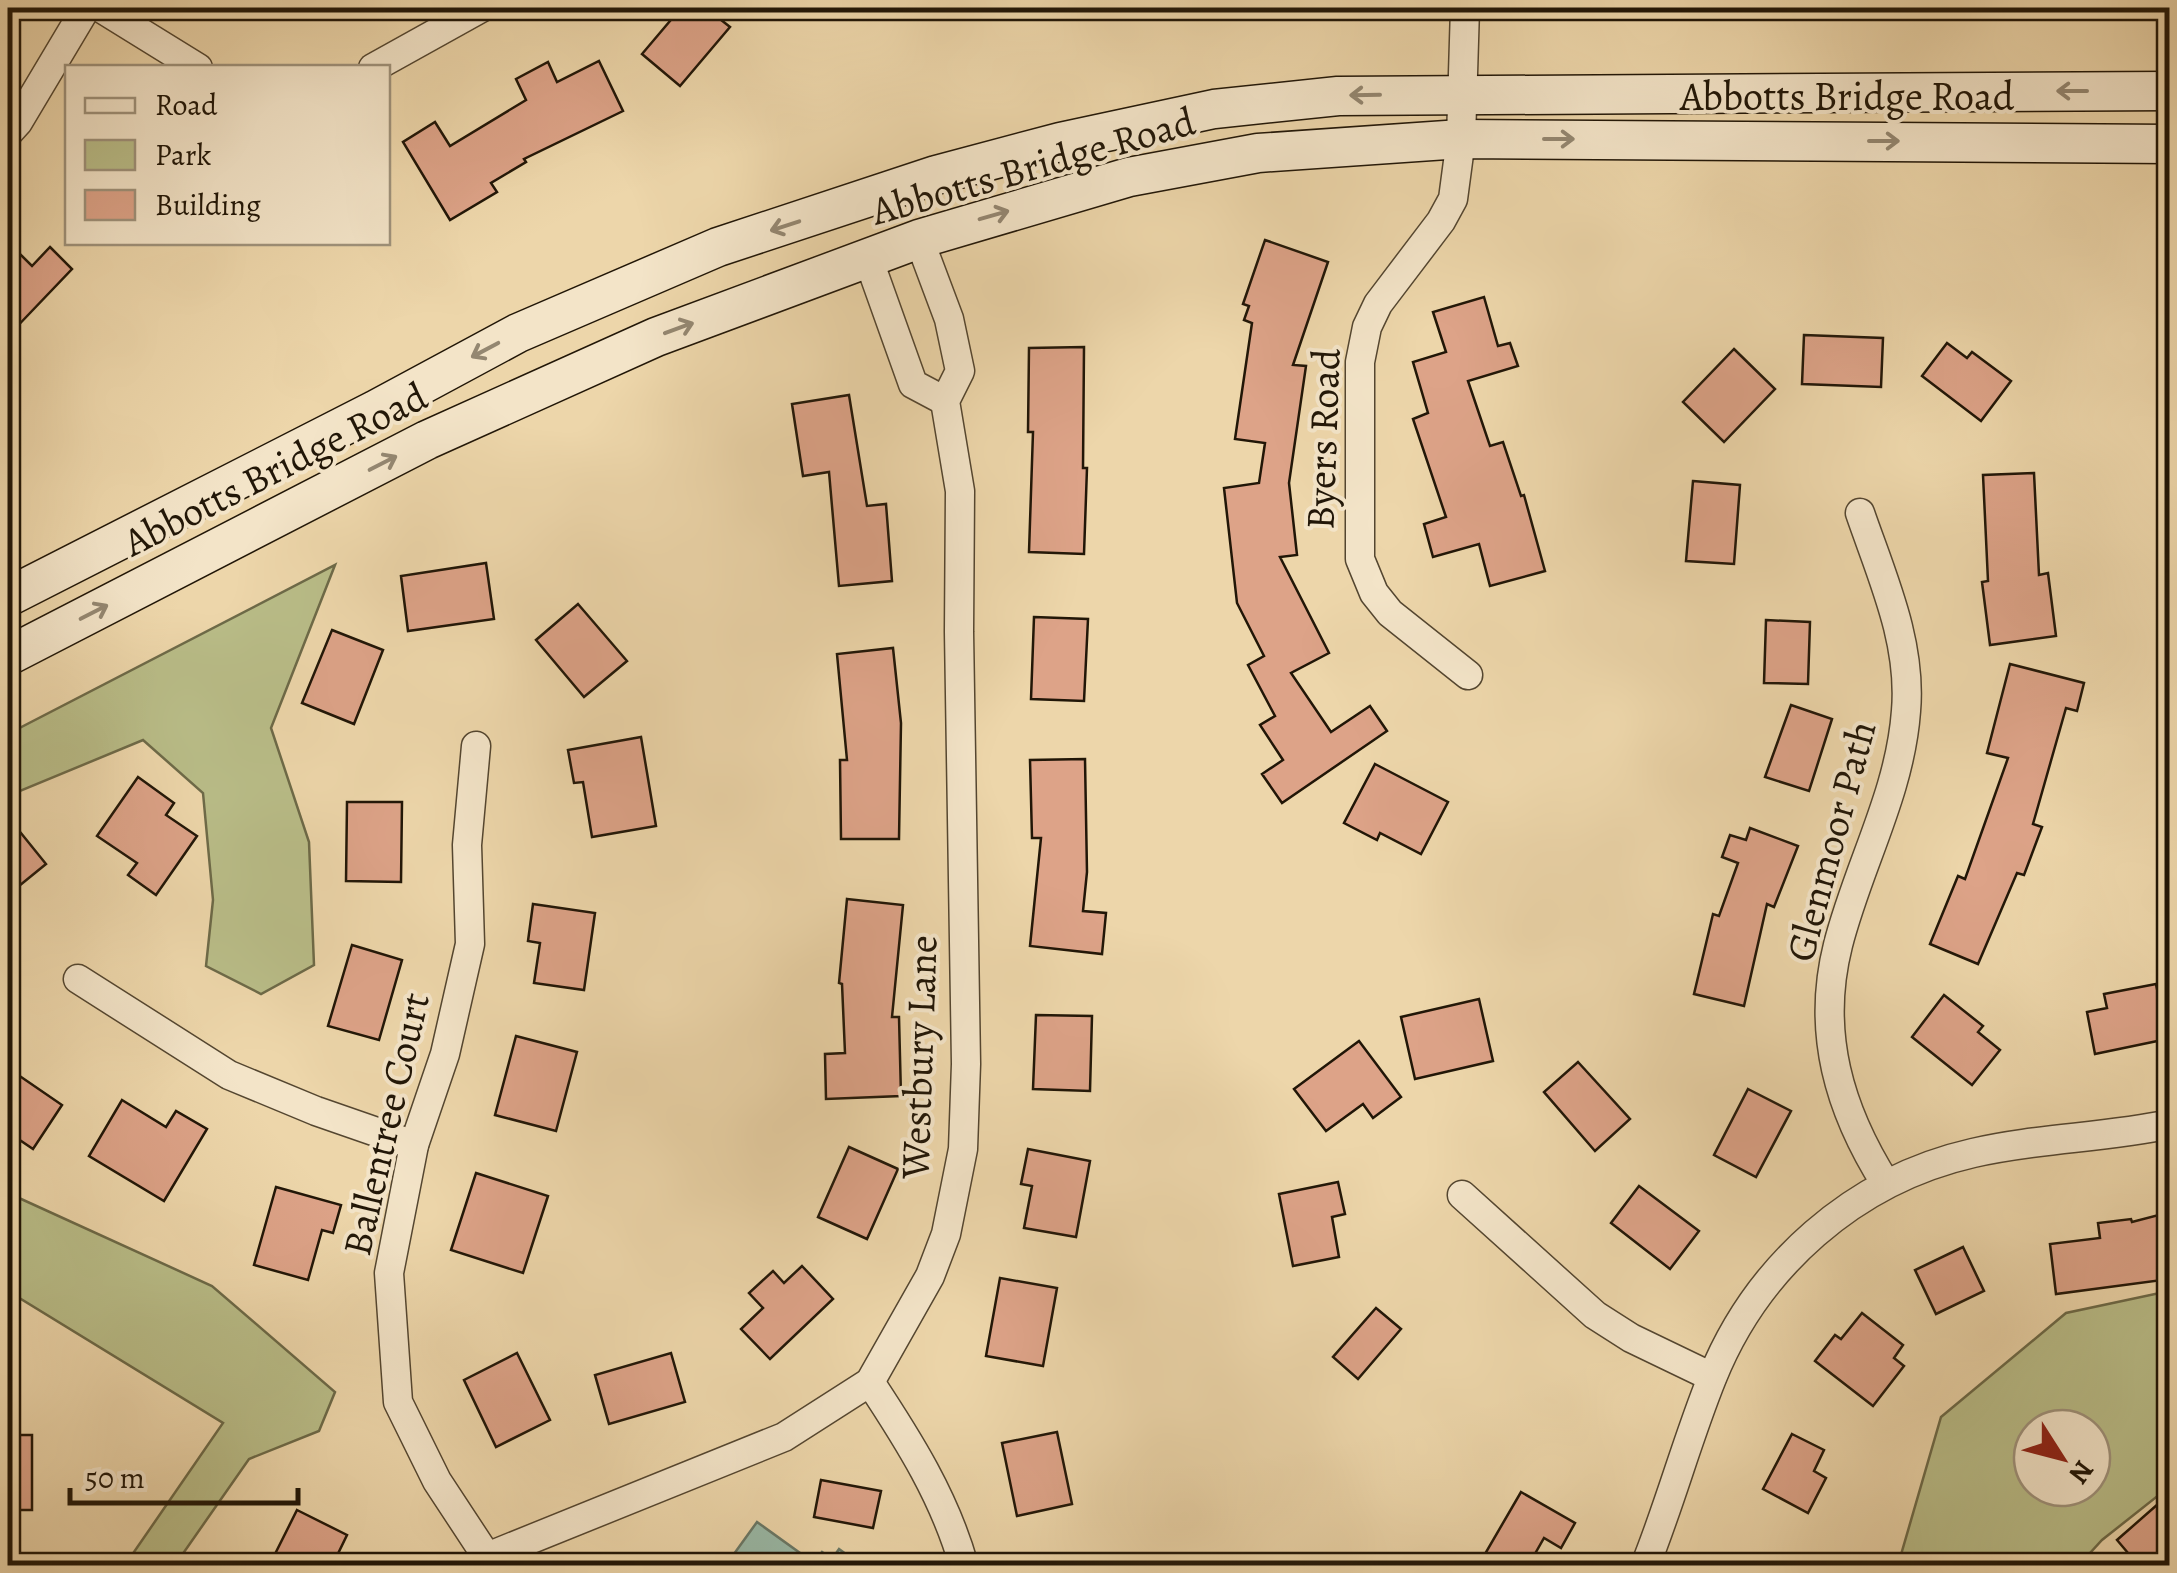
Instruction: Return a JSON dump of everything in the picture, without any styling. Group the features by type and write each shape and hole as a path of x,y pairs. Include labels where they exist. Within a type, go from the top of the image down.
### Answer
{"main road":[{"name":"Abbotts Bridge Road","path":"8,597 518,333 718,247 936,175 1060,142 1214,109 1338,96 2170,91"},
{"name":"Abbotts Bridge Road","path":"8,656 427,440 656,336 919,239 1128,177 1258,153 1462,139 2170,144"}],"street":[{"path":"8,133 86,8"},
{"path":"101,8 193,65"},
{"path":"378,65 481,8"},
{"name":"Byers Road","path":"1465,8 1462,139 1453,199 1392,284 1367,327 1360,362 1360,559 1374,593 1390,613 1468,675"},
{"name":"Westbury Lane","path":"483,1562 784,1437 870,1382 930,1276 946,1234 964,1149 966,1064 958,632 960,490 945,401 960,372 958,350 919,239"},
{"path":"868,258 913,384 945,401"},
{"name":"Glenmoor Path","path":"1860,512 1899,625 1906,667 1906,711 1895,780 1838,947 1830,1024 1835,1068 1846,1111 1886,1184"},
{"name":"Ballentree Court","path":"476,746 466,845 470,944 444,1054 414,1145 389,1273 398,1402 483,1562"},
{"path":"78,980 229,1075 414,1145"},
{"path":"1645,1566 1670,1505 1712,1377 1746,1312 1783,1262 1833,1217 1886,1184 1931,1164 1973,1153 2120,1135 2170,1124"},
{"path":"1462,1196 1595,1315 1631,1338 1712,1377"},
{"path":"870,1382 919,1457 953,1528 964,1566"}],"green space":[{"path":"335,565 271,728 309,842 314,965 261,994 206,966 213,900 203,793 143,740 8,796 8,734"},
{"path":"8,1193 212,1286 335,1392 319,1431 249,1459 175,1565 125,1565 223,1423 8,1291"},
{"path":"2169,1291 2169,1487 2102,1540 2079,1565 1898,1565 1941,1417 2066,1313"}],"shaded area":[{"path":"757,1522 814,1563 822,1552 832,1559 839,1549 861,1565 726,1565"}],"building":[{"path":"681,8 706,8 730,27 680,86 642,54"},
{"path":"599,61 623,111 524,159 526,162 491,183 497,192 450,220 403,142 435,122 450,146 526,100 516,79 548,62 557,82"},
{"path":"1265,240 1328,262 1293,365 1306,366 1289,483 1297,555 1280,557 1329,653 1291,673 1331,732 1370,706 1387,731 1282,803 1262,774 1283,760 1260,725 1275,716 1248,665 1264,656 1237,603 1224,488 1259,483 1265,443 1235,439 1252,323 1244,320 1249,306 1243,304"},
{"path":"50,247 72,269 8,336 8,267 20,254 32,266"},
{"path":"1484,297 1498,346 1510,343 1518,366 1468,381 1490,446 1503,442 1521,496 1524,495 1545,571 1490,586 1479,544 1433,557 1424,524 1446,517 1413,419 1428,413 1413,362 1446,352 1433,312"},
{"path":"1804,335 1883,338 1881,387 1802,384"},
{"path":"1947,343 1967,358 1972,352 2011,381 1981,421 1922,376"},
{"path":"1084,347 1084,554 1029,552 1033,432 1028,432 1029,348"},
{"path":"1734,349 1775,389 1724,442 1683,402"},
{"path":"849,395 867,506 886,504 892,581 839,586 829,472 803,476 792,404"},
{"path":"2034,473 2039,575 2048,573 2056,636 1990,645 1982,582 1988,581 1983,475"},
{"path":"1693,481 1740,485 1734,564 1686,561"},
{"path":"486,563 494,619 408,631 401,576"},
{"path":"578,604 627,661 584,697 536,640"},
{"path":"1034,617 1088,619 1084,701 1031,699"},
{"path":"1766,620 1810,622 1808,684 1764,683"},
{"path":"332,630 383,650 354,724 302,703"},
{"path":"893,648 901,723 899,839 841,839 840,760 847,760 837,654"},
{"path":"2010,664 2084,683 2077,711 2066,708 2033,824 2042,827 2024,875 2017,873 1978,964 1930,944 1958,876 1965,879 2008,758 1987,753"},
{"path":"1791,705 1832,719 1809,791 1765,777"},
{"path":"641,737 656,826 592,837 583,782 574,783 568,750"},
{"path":"1085,759 1087,872 1083,911 1106,913 1102,954 1030,946 1041,838 1032,838 1030,760"},
{"path":"1375,764 1448,802 1421,854 1380,833 1377,840 1344,823"},
{"path":"138,777 174,803 166,815 197,836 156,895 128,875 137,863 97,836"},
{"path":"347,802 402,802 401,882 346,881"},
{"path":"8,817 46,864 19,886 8,873"},
{"path":"1750,828 1798,846 1774,907 1767,904 1744,1006 1694,994 1713,914 1719,916 1738,863 1722,857 1730,835 1746,840"},
{"path":"847,899 903,905 892,1017 899,1017 901,1096 826,1099 825,1054 845,1053 839,983"},
{"path":"533,904 595,913 584,990 534,983 540,943 528,941"},
{"path":"352,945 402,960 379,1040 328,1026"},
{"path":"2156,984 2167,1039 2095,1054 2087,1012 2107,1008 2104,994"},
{"path":"1944,995 1983,1026 1978,1032 2000,1050 1972,1085 1912,1037"},
{"path":"1479,999 1493,1061 1415,1079 1401,1017"},
{"path":"1036,1015 1092,1016 1090,1091 1033,1089"},
{"path":"516,1036 577,1052 556,1131 495,1115"},
{"path":"1359,1041 1401,1097 1373,1118 1363,1104 1326,1131 1294,1089"},
{"path":"1578,1062 1630,1119 1595,1151 1544,1092"},
{"path":"8,1068 62,1105 33,1149 8,1132"},
{"path":"1748,1089 1791,1111 1756,1177 1714,1155"},
{"path":"122,1100 166,1127 176,1111 207,1129 164,1201 89,1156"},
{"path":"849,1147 898,1169 867,1239 818,1217"},
{"path":"1028,1149 1090,1161 1076,1237 1024,1228 1032,1186 1021,1184"},
{"path":"476,1173 548,1196 523,1273 451,1250"},
{"path":"1338,1182 1345,1214 1332,1217 1339,1257 1293,1266 1279,1194"},
{"path":"1639,1186 1699,1231 1670,1269 1611,1223"},
{"path":"276,1187 341,1205 333,1233 322,1230 308,1280 254,1265"},
{"path":"2170,1212 2170,1279 2056,1294 2050,1244 2100,1238 2098,1223 2131,1219 2132,1222"},
{"path":"1963,1247 1984,1291 1936,1314 1915,1270"},
{"path":"802,1266 833,1299 770,1359 741,1329 763,1308 749,1293 773,1271 784,1283"},
{"path":"1000,1278 1057,1288 1043,1366 986,1356"},
{"path":"1376,1308 1401,1329 1358,1379 1333,1357"},
{"path":"1862,1313 1903,1345 1894,1358 1904,1366 1873,1406 1815,1361 1835,1335 1841,1339"},
{"path":"517,1353 550,1420 496,1447 464,1380"},
{"path":"671,1353 685,1402 609,1424 595,1375"},
{"path":"1057,1432 1072,1504 1017,1516 1002,1443"},
{"path":"1792,1434 1824,1450 1814,1471 1826,1478 1808,1513 1763,1489"},
{"path":"8,1435 32,1435 32,1510 8,1510"},
{"path":"821,1480 881,1491 873,1528 814,1517"},
{"path":"1521,1492 1575,1523 1561,1548 1544,1538 1528,1566 1478,1566"},
{"path":"2158,1504 2170,1516 2170,1566 2139,1566 2117,1540"},
{"path":"297,1510 347,1535 332,1566 269,1566"}]}
